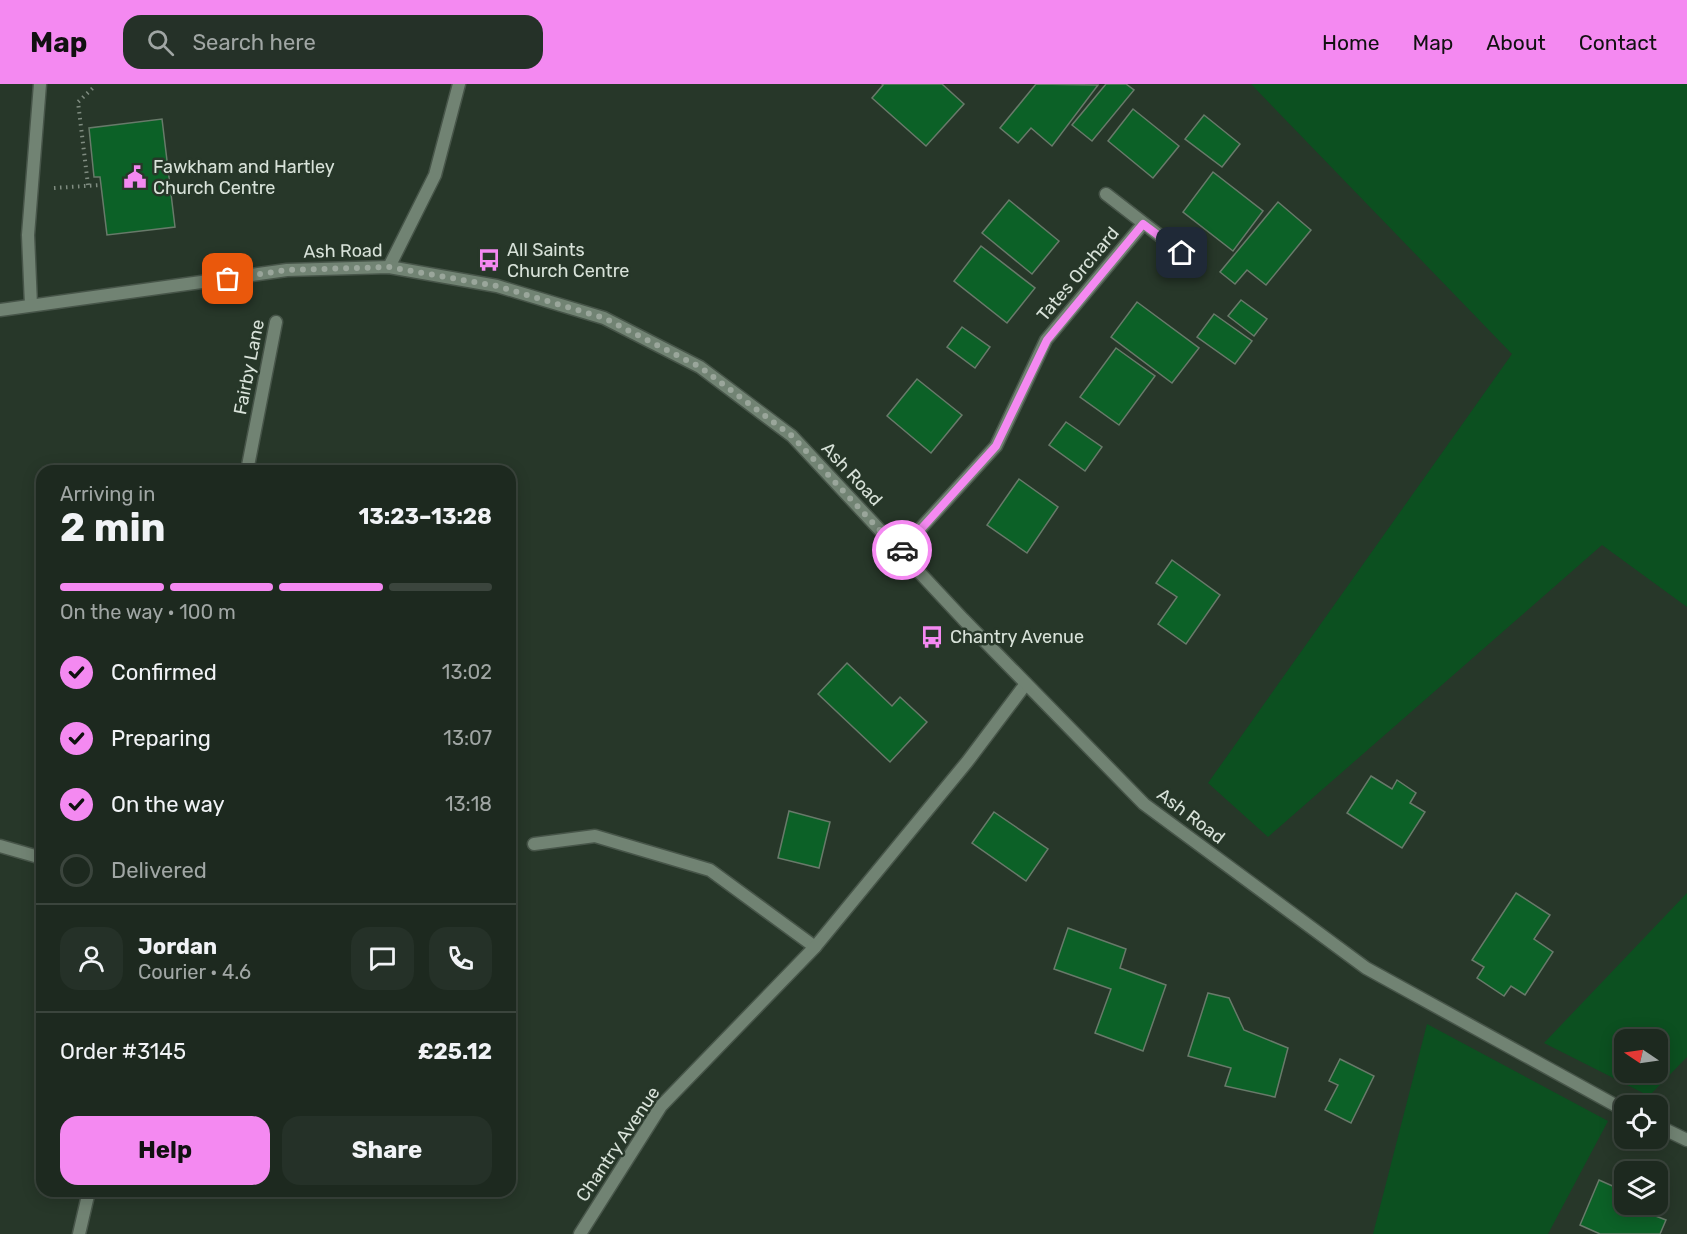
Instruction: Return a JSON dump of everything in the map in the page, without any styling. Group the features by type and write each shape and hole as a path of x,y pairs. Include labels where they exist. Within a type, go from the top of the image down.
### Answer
{"street":[{"path":"31,305 28,235 40,84"},
{"path":"389,267 435,175 462,86"},
{"name":"Tates Orchard","path":"1106,194 1182,253"},
{"name":"Tates Orchard","path":"900,552 996,446 1047,340 1143,224"},
{"name":"Ash Road","path":"0,310 287,270 389,267 497,286 604,318 700,367 792,436 1025,684 1144,804 1366,968 1614,1104"},
{"name":"Fairby Lane","path":"248,465 276,322"},
{"name":"Chantry Avenue","path":"580,1234 660,1106 815,947 967,762 1025,684"},
{"path":"534,844 595,836 710,870 815,947"},
{"path":"0,846 36,856"},
{"path":"1668,1131 1687,1140"},
{"path":"79,1234 87,1197"}],"path":[{"path":"88,185 78,102 95,86"},
{"path":"32,189 101,185"}],"green space":[{"path":"1251,84 1687,84 1687,607 1602,545 1268,837 1208,783 1512,354"},
{"path":"1687,893 1687,1057 1668,1076 1668,1029 1614,1029 1614,1078 1544,1043"},
{"path":"1427,1024 1608,1121 1548,1234 1373,1234"},
{"path":"1623,1083 1662,1083 1650,1095"}],"building":[{"path":"882,84 942,84 964,104 926,146 872,98"},
{"path":"1036,84 1098,85 1052,146 1031,128 1018,143 1000,128"},
{"path":"1106,84 1126,84 1134,90 1092,141 1072,125"},
{"path":"1133,109 1179,146 1153,178 1108,141"},
{"path":"1204,115 1240,144 1222,167 1185,139"},
{"name":"Fawkham and Hartley Church Centre","path":"162,119 175,227 107,235 100,177 94,177 89,128"},
{"path":"1213,172 1263,211 1233,251 1183,212"},
{"path":"1009,200 1059,241 1032,274 982,233"},
{"path":"1278,202 1311,230 1266,285 1247,270 1235,284 1220,272"},
{"path":"981,246 1035,288 1007,323 954,281"},
{"path":"1241,300 1267,319 1254,336 1228,316"},
{"path":"1137,302 1199,348 1172,383 1111,337"},
{"path":"1214,314 1252,341 1235,364 1197,337"},
{"path":"962,327 990,347 975,368 947,347"},
{"path":"1116,348 1155,376 1119,425 1080,397"},
{"path":"917,379 962,415 931,453 887,416"},
{"path":"1066,422 1102,447 1085,471 1049,445"},
{"path":"1019,479 1058,507 1027,553 987,525"},
{"path":"1172,560 1220,595 1186,644 1158,624 1177,597 1156,583"},
{"path":"847,663 892,706 900,697 927,722 890,762 818,694"},
{"path":"1371,776 1392,789 1397,780 1416,793 1410,803 1425,812 1402,848 1347,813"},
{"path":"789,811 830,822 819,868 778,858"},
{"path":"994,812 1048,849 1026,881 972,843"},
{"path":"1516,893 1550,915 1534,939 1553,952 1525,995 1511,986 1504,996 1477,978 1484,967 1472,960"},
{"path":"1068,928 1126,949 1120,968 1166,985 1143,1051 1095,1033 1111,989 1054,969"},
{"path":"1208,993 1229,998 1244,1030 1288,1048 1275,1097 1225,1086 1231,1068 1188,1056"},
{"path":"1340,1059 1374,1076 1351,1123 1325,1110 1338,1085 1329,1081"},
{"path":"1599,1180 1614,1187 1614,1215 1653,1215 1666,1220 1660,1234 1600,1234 1580,1225"}],"way so far":[{"path":"228,279 287,270 389,267 497,286 604,318 700,367 792,436 900,552 902,550"}],"place":[{"name":"Fawkham and Hartley Church Centre","path":"135,177"},
{"name":"All Saints Church Centre","path":"489,260"},
{"name":"Chantry Avenue","path":"932,637"}],"route":[{"path":"902,550 996,446 1047,340 1143,224 1182,253"}]}
